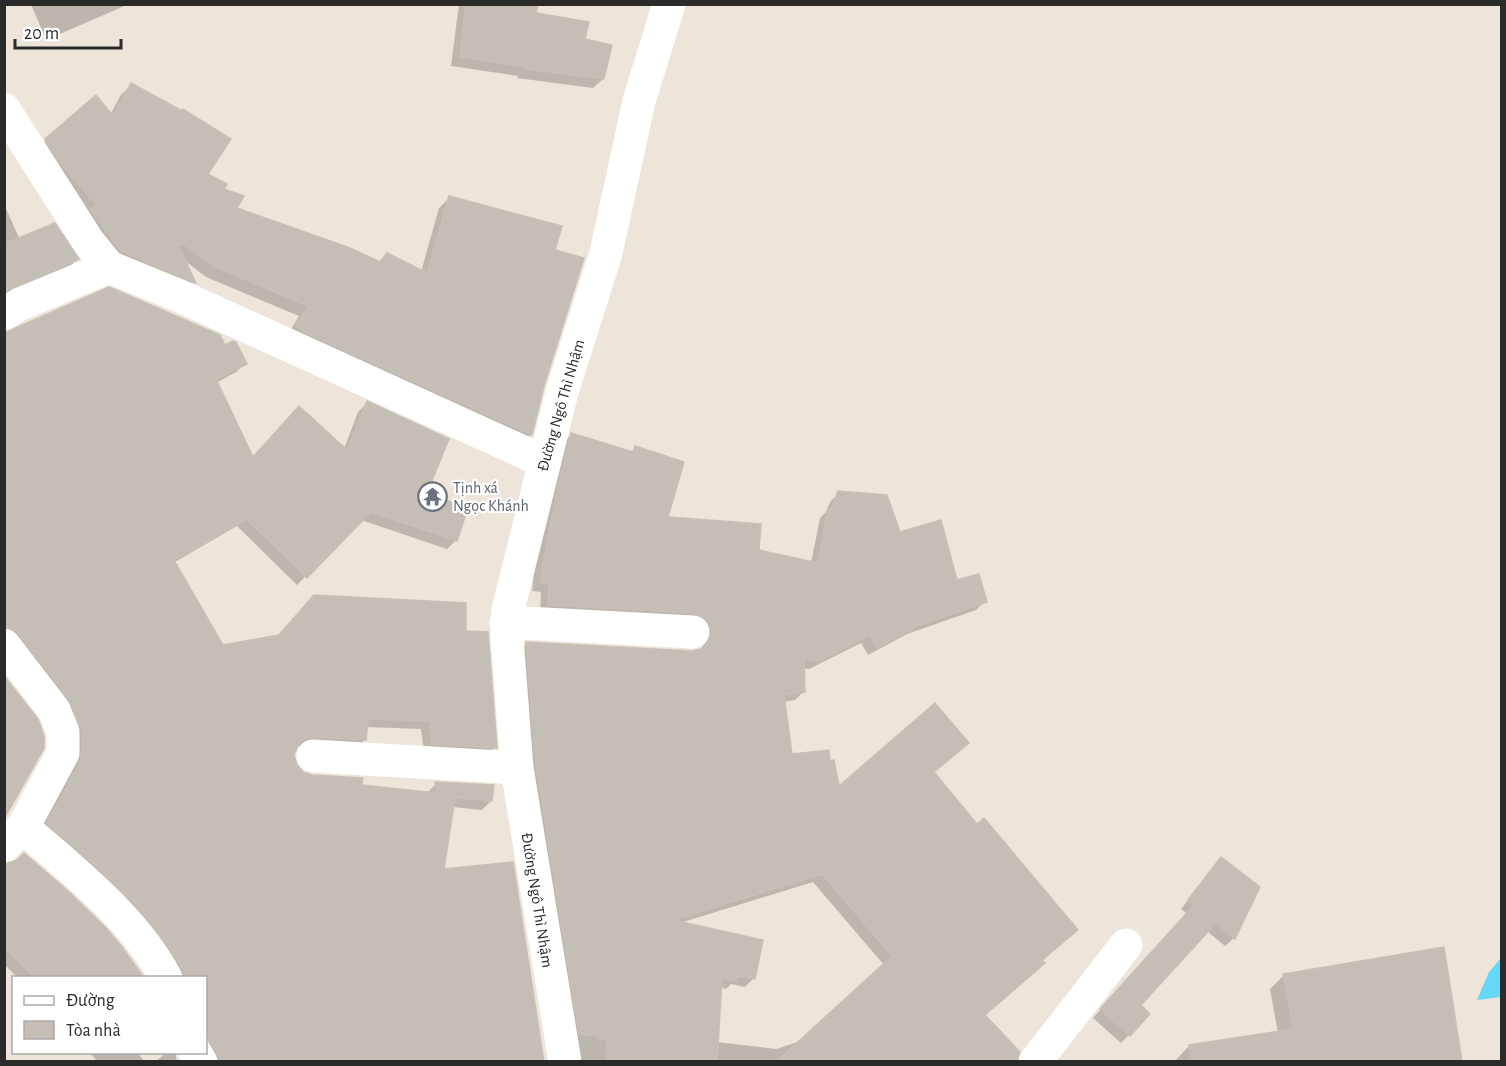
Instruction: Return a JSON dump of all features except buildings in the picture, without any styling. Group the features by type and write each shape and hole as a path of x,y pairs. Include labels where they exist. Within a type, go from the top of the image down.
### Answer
{"street":[{"name":"Đường Ngô Thì Nhậm","path":"565,1062 517,768 508,610 543,461 562,392 606,253 639,101 669,4"},
{"path":"4,109 88,241 109,267 180,296 543,461"},
{"path":"4,314 20,304 109,267"},
{"path":"507,622 693,632"},
{"path":"4,645 54,710 63,732 63,753 14,836 101,897 148,947 165,976"},
{"path":"313,756 517,768"},
{"path":"1035,1062 1126,945"}],"water":[{"path":"1501,958 1501,997 1477,1000 1489,972"}],"place":[{"name":"Tịnh xá Ngọc Khánh","path":"432,496"}]}
